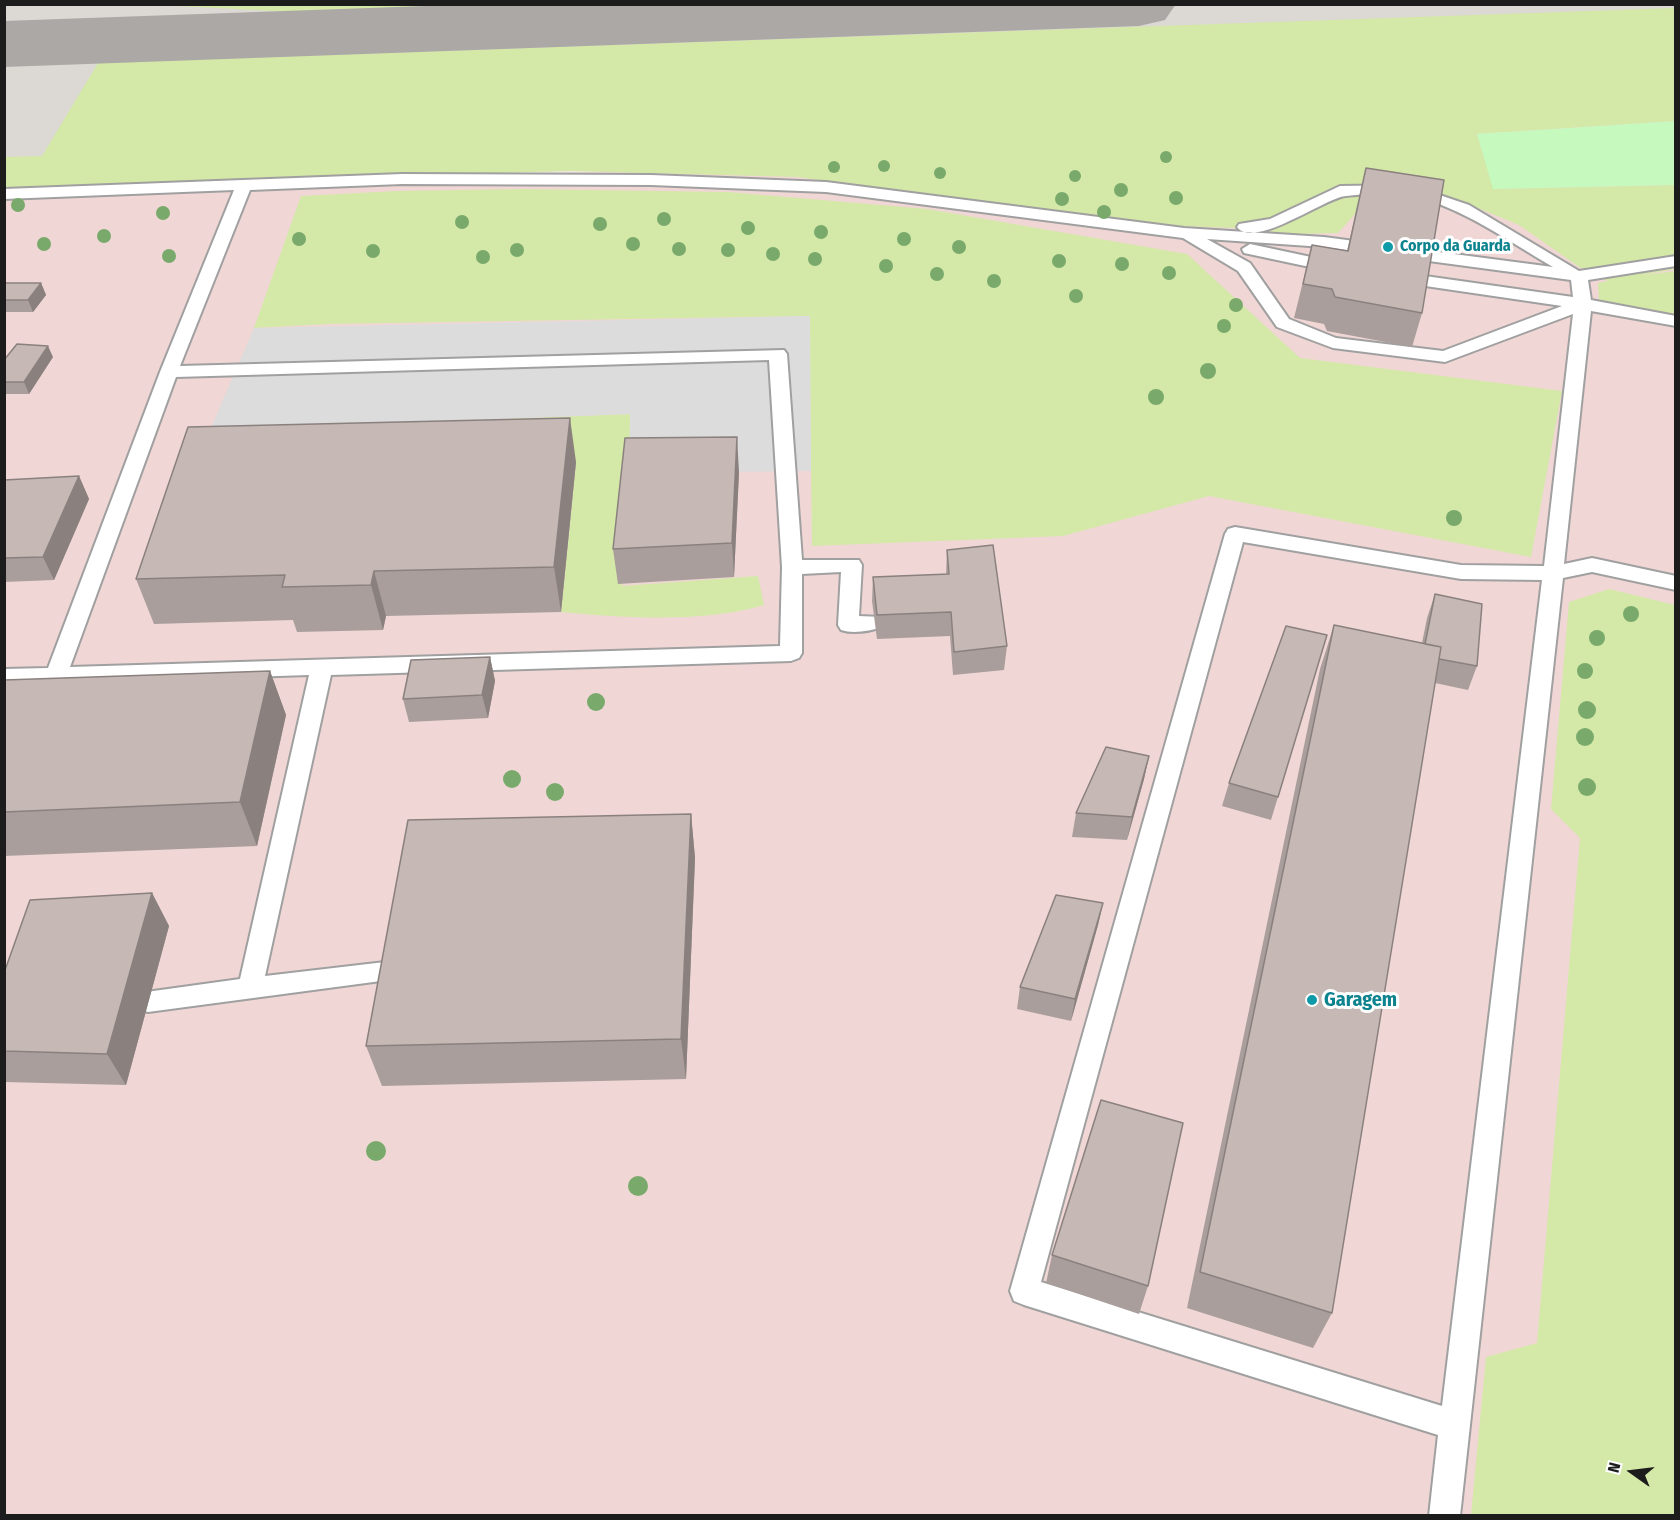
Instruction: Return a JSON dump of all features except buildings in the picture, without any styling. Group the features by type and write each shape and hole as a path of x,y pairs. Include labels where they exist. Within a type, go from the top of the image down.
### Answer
{"lane":[{"path":"4,194 402,179 639,180 825,187 1184,233 1324,242 1580,276 1676,261"},
{"path":"56,675 169,372 244,184"},
{"path":"1184,233 1274,224 1340,191 1410,190 1463,208 1580,276"},
{"path":"1184,233 1327,267 1360,271"},
{"path":"1184,233 1244,267 1283,322 1332,343 1445,357 1583,304"},
{"path":"1382,274 1583,304 1676,321"},
{"path":"1444,1515 1583,304 1580,276"},
{"path":"4,677 791,653 792,567 778,354 169,372"},
{"path":"1454,1425 1024,1291 1235,534 1461,572 1553,573 1592,566 1676,583"},
{"path":"792,567 852,565 848,625 875,622"},
{"path":"250,989 322,666"},
{"path":"148,1001 402,970"}],"shaded area":[{"path":"5,5 1675,5 1675,116 5,188"},
{"path":"1675,116 1675,1515 5,1515 4,196 1476,135"},
{"path":"810,316 811,471 629,473 630,414 210,430 254,328"}],"green space":[{"path":"159,5 552,5 293,12"},
{"path":"1675,8 1675,121 1477,134 1494,189 1675,185 1675,269 1638,276 1675,271 1675,314 1599,300 1598,283 1608,281 1579,267 1519,225 1478,208 1384,199 1355,214 1338,233 1295,234 1235,228 1154,225 797,177 571,171 241,180 5,192 4,157 42,156 98,63"},
{"path":"1675,121 1675,185 1493,189 1477,134"},
{"path":"522,189 728,192 927,209 1187,254 1300,358 1562,391 1531,557 1209,496 1063,536 812,546 809,316 330,324 254,328 301,196 397,191"},
{"path":"631,414 622,586 758,576 764,605 716,615 663,618 561,612 576,462 210,430"},
{"path":"1609,589 1675,605 1675,1515 1471,1515 1486,1357 1537,1343 1580,838 1551,809 1569,602"}],"taxiway":[{"path":"4,44 1139,4"}],"place":[{"name":"Corpo da Guarda","path":"1388,247"},
{"name":"Garagem","path":"1312,1000"}]}
